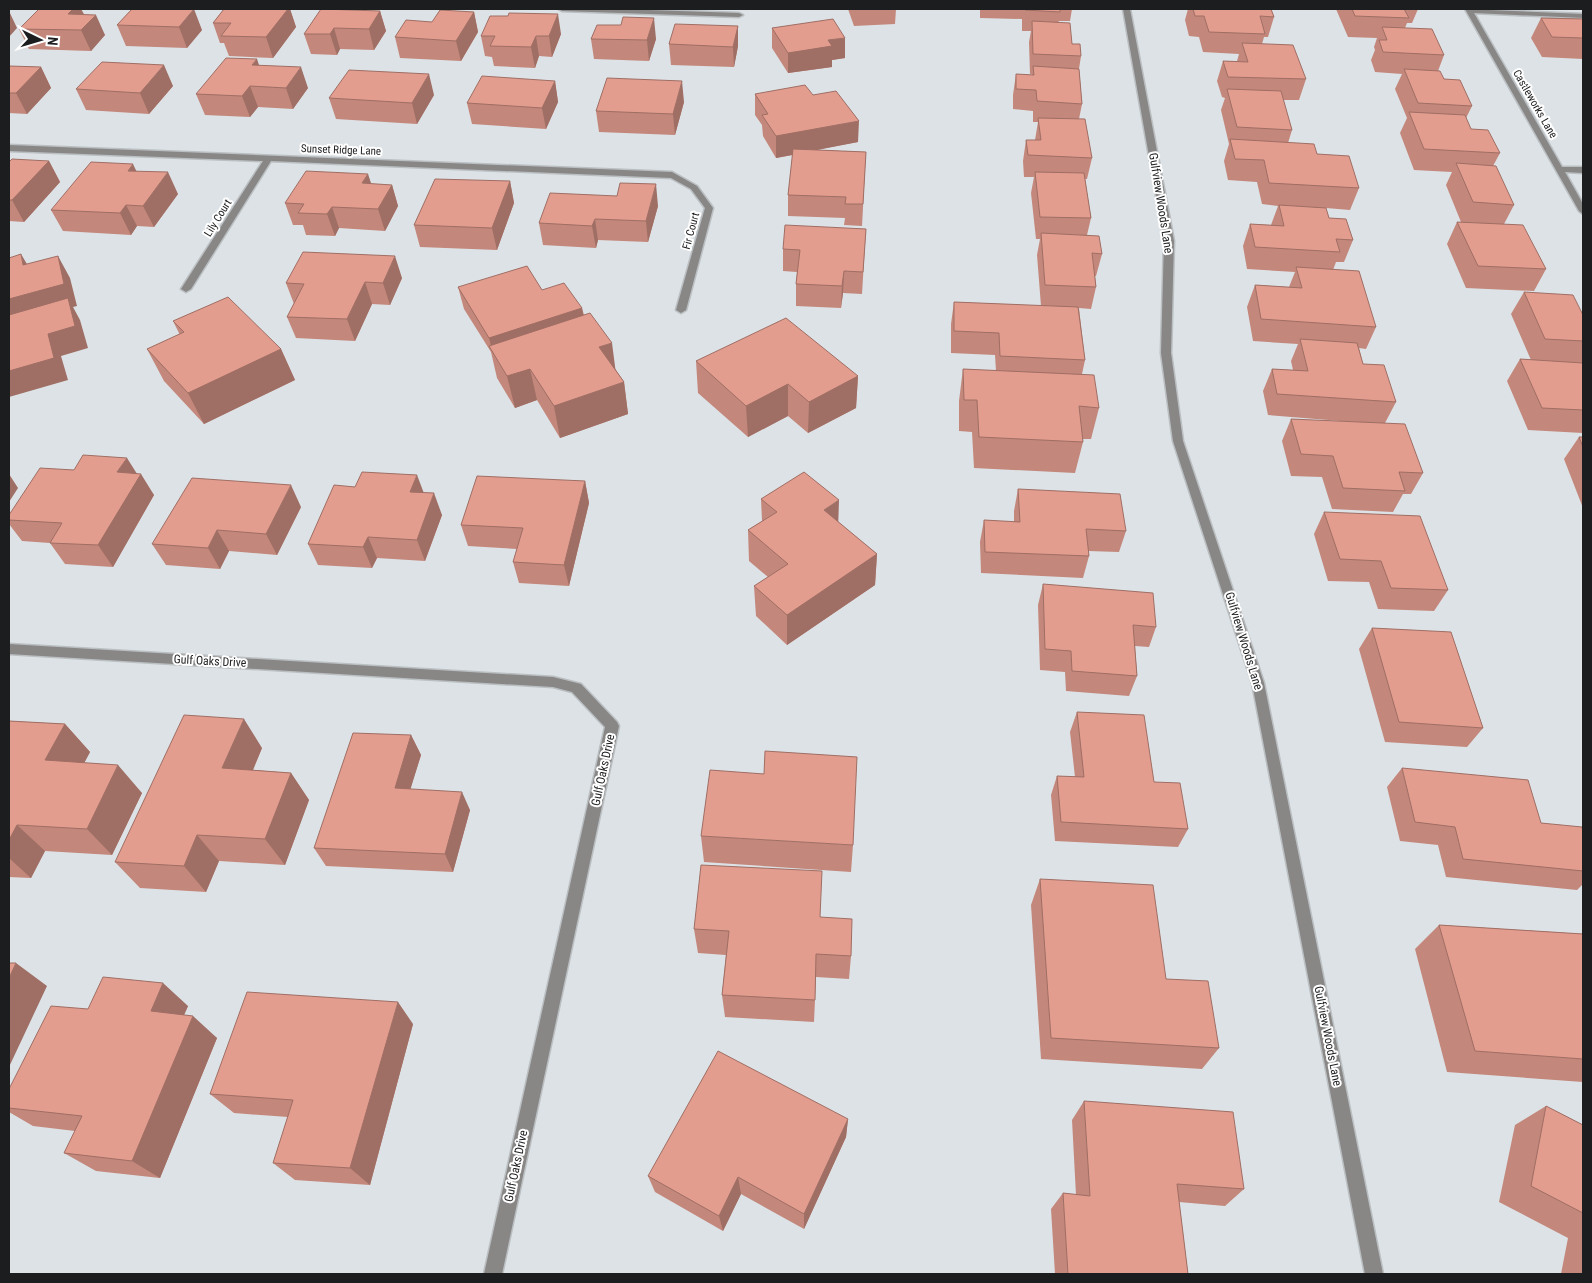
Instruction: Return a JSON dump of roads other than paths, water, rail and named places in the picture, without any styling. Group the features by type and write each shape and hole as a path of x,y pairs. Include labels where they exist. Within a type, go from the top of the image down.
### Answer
{"street":[{"path":"562,9 637,10 739,15"},
{"name":"Gulfview Woods Lane","path":"1126,9 1169,241 1166,353 1178,441 1258,683 1374,1274"},
{"path":"1468,10 1583,16"},
{"name":"Castleworks Lane","path":"1468,10 1583,210"},
{"name":"Sunset Ridge Lane","path":"9,148 672,175"},
{"name":"Lily Court","path":"186,289 268,158"},
{"path":"1559,169 1583,170"},
{"name":"Fir Court","path":"672,175 686,180 703,195 709,208 681,310"},
{"name":"Gulf Oaks Drive","path":"9,649 553,682 576,688 596,706 612,726 493,1274"}]}
